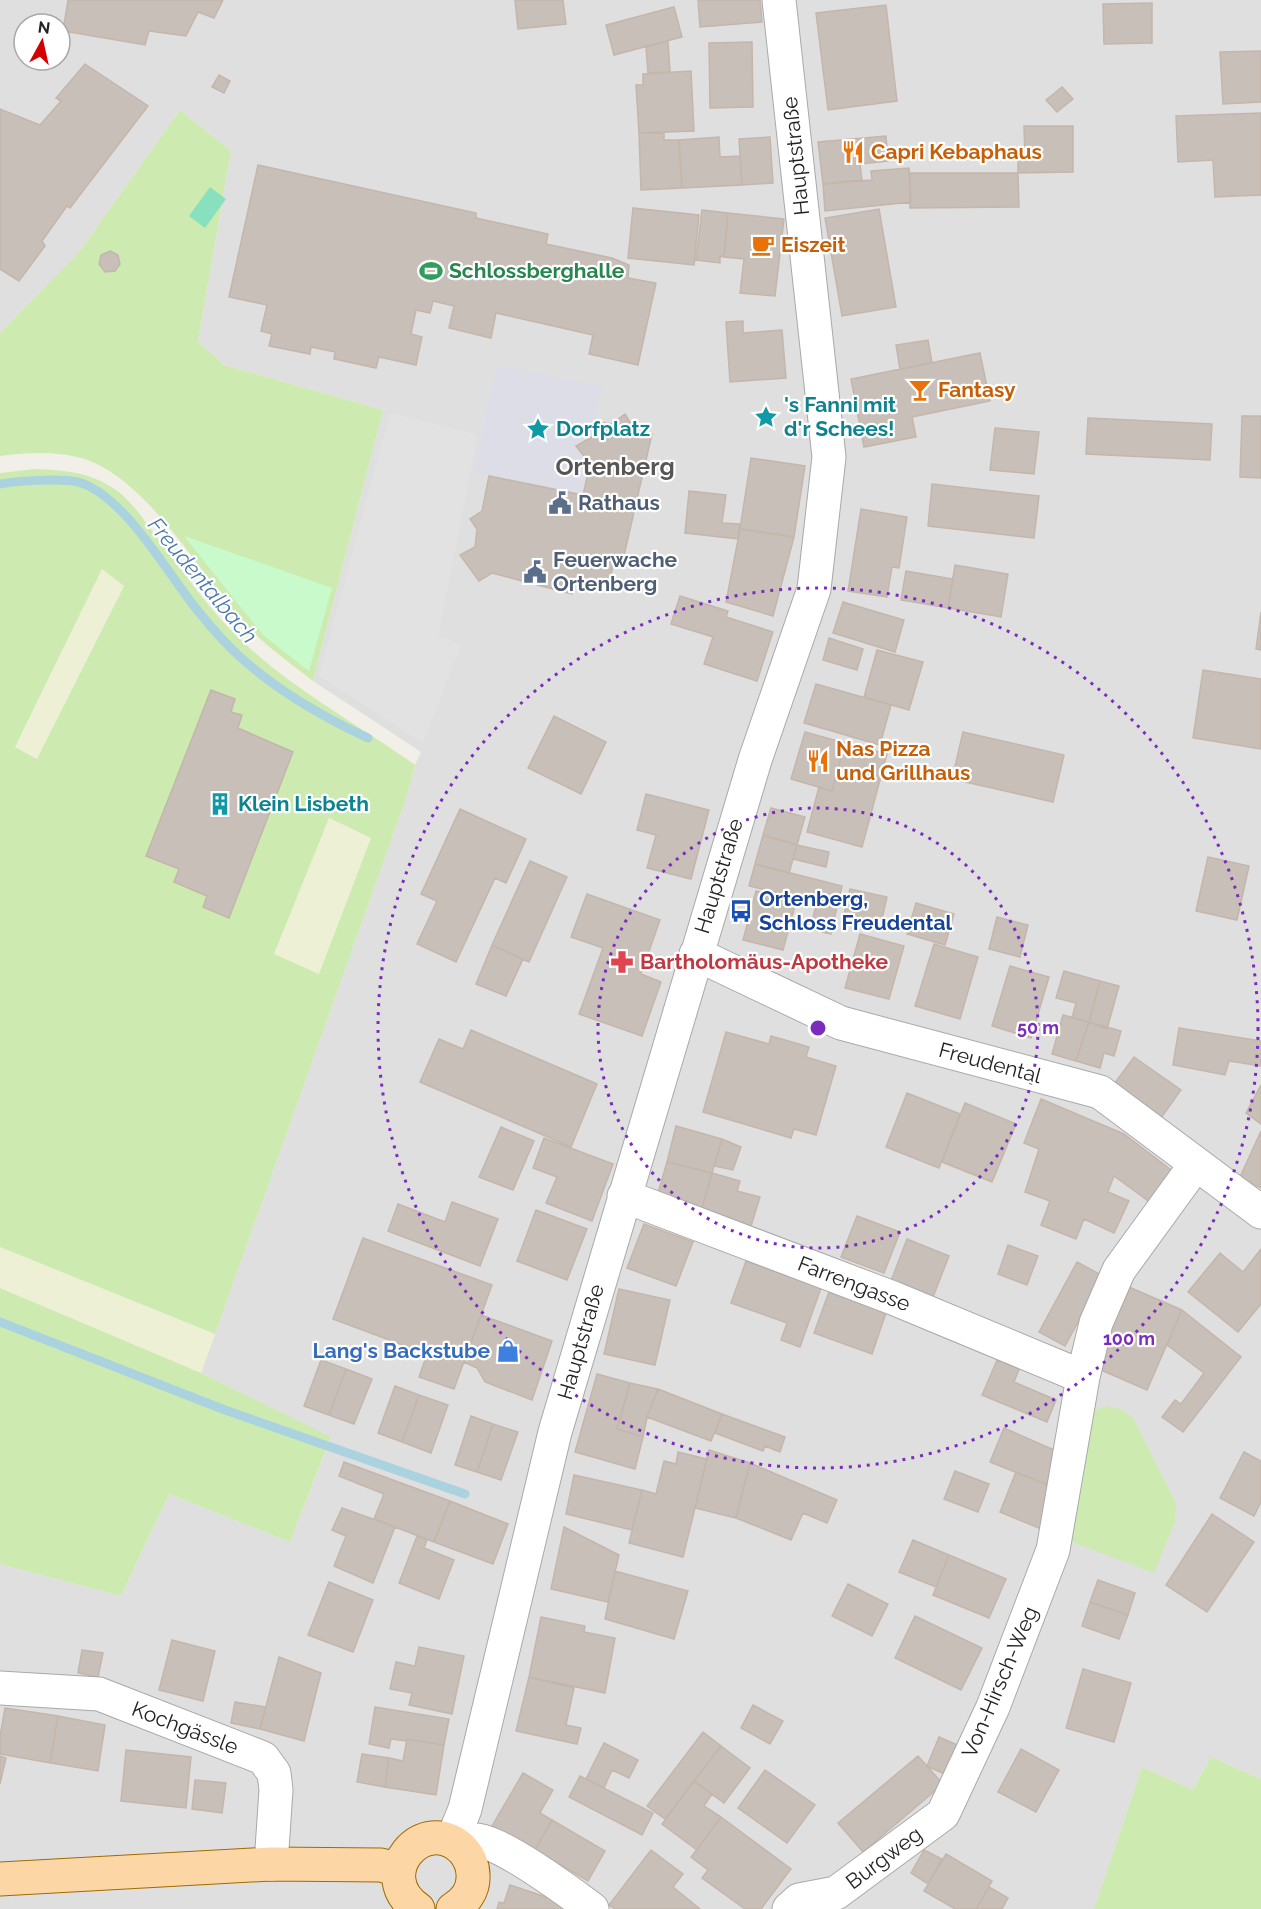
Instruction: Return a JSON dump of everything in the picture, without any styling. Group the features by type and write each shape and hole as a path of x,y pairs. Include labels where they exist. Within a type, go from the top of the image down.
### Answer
{"main road":[{"path":"418,1909 402,1893 398,1882 398,1870 409,1849 429,1838 455,1843 467,1854 472,1865 474,1877 471,1890 465,1900 453,1909"},
{"path":"0,1878 271,1864 381,1865 398,1870"}],"street":[{"name":"Hauptstraße","path":"455,1843 555,1432 754,760 814,589 829,457 779,0"},
{"name":"Freudental","path":"696,954 841,1023 1100,1092 1261,1212"},
{"path":"1083,1377 1096,1323 1119,1270 1196,1164"},
{"name":"Farrengasse","path":"624,1196 893,1298 1083,1377"},
{"name":"Von-Hirsch-Weg","path":"943,1814 993,1707 1053,1550 1083,1377"},
{"name":"Kochgässle","path":"0,1688 99,1694 262,1758 274,1773 276,1790 271,1864"},
{"name":"Burgweg","path":"789,1909 799,1900 836,1893 943,1814"},
{"path":"455,1843 473,1839 495,1846 559,1884 592,1909"}],"shaded area":[{"path":"0,0 1261,0 1261,1779 1211,1757 1193,1790 1142,1767 1094,1909 0,1909 0,1564 121,1596 169,1494 290,1542 331,1438 201,1373 421,752 313,681 383,410 224,365 198,341 231,151 180,110 79,252 0,333"},
{"name":"Dorfplatz","path":"497,365 602,386 592,437 577,446 590,464 583,495 473,473"},
{"path":"390,413 478,435 438,635 461,645 423,743 319,676"}],"green space":[{"path":"180,110 231,151 198,341 224,365 383,410 313,681 273,650 245,624 166,524 124,481 101,466 77,457 38,453 0,456 0,333 79,252"},
{"path":"210,187 226,199 205,228 189,216"},
{"path":"35,469 65,471 95,478 113,488 135,508 207,603 247,646 317,700 415,765 407,796 215,1334 0,1247 0,473","holes":["102,569 124,586 37,759 15,747","329,818 371,838 319,974 274,954"]},
{"path":"184,536 332,588 309,671 263,635"},
{"path":"102,569 124,585 38,759 15,747"},
{"path":"328,818 371,838 320,974 274,955"},
{"path":"0,1247 215,1334 201,1373 0,1288"},
{"path":"0,1288 201,1373 331,1437 290,1542 169,1494 121,1596 0,1564"},
{"path":"1107,1406 1123,1410 1133,1418 1176,1503 1175,1522 1154,1573 1072,1542 1091,1417 1095,1410"},
{"path":"1211,1757 1261,1779 1261,1909 1094,1909 1142,1767 1193,1790"}],"building":[{"path":"68,0 223,0 214,18 198,12 186,36 149,31 145,45 72,33 72,12 66,12"},
{"path":"515,0 563,0 566,24 518,29"},
{"path":"698,0 760,0 762,22 700,27"},
{"path":"1152,3 1152,43 1104,44 1103,4"},
{"path":"886,5 897,101 828,110 816,13"},
{"path":"674,7 682,37 614,55 606,25"},
{"path":"668,41 670,72 648,73 646,47"},
{"path":"752,42 753,107 710,108 709,43"},
{"path":"1261,51 1261,102 1223,104 1220,52"},
{"path":"85,64 148,106 70,208 67,206 42,241 45,246 19,281 0,269 0,109 40,125 61,101 56,98"},
{"path":"691,71 694,131 639,133 636,85 643,85 643,74"},
{"path":"219,75 230,81 224,93 212,87"},
{"path":"1062,87 1073,99 1057,112 1046,100"},
{"path":"1261,113 1261,195 1215,197 1213,160 1178,162 1176,116"},
{"path":"1024,126 1073,126 1073,172 1018,173 1018,157 1025,157"},
{"path":"639,133 664,133 664,140 679,140 682,188 641,190"},
{"name":"Capri Kebaphaus","path":"886,136 888,161 860,164 862,180 823,184 818,142"},
{"path":"719,137 720,157 740,156 742,185 682,188 679,140"},
{"path":"770,137 773,183 742,185 739,139"},
{"name":"Schlossberghalle","path":"258,165 476,213 476,218 548,234 546,244 612,258 629,265 628,278 656,283 638,365 589,354 593,335 496,313 491,338 449,328 454,306 433,301 430,313 416,310 411,334 422,337 416,365 379,357 376,368 334,359 335,352 311,347 310,354 269,346 272,334 261,331 267,305 229,297"},
{"path":"909,168 911,202 825,211 823,184 872,180 871,171"},
{"path":"910,173 1018,173 1019,207 910,208"},
{"path":"633,208 699,215 694,265 628,258"},
{"path":"879,209 896,307 842,316 825,218"},
{"path":"702,210 728,213 724,257 720,256 720,263 696,260"},
{"path":"728,213 784,219 775,296 740,293 744,259 724,257"},
{"path":"110,251 118,255 120,264 115,271 105,272 99,264 101,255"},
{"path":"743,321 743,333 782,330 786,378 730,382 726,322"},
{"path":"928,340 932,363 900,369 896,345"},
{"name":"Fantasy","path":"980,353 990,401 912,417 916,437 864,447 851,379"},
{"name":"Rathaus","path":"625,414 635,431 652,434 623,560 614,559 609,586 576,580 572,594 492,573 479,581 460,555 475,547 477,529 470,519 482,511 489,476 583,495 590,464 576,446 592,437 595,421 611,424"},
{"path":"1242,416 1261,416 1261,478 1240,477"},
{"path":"1088,418 1212,424 1210,460 1086,454"},
{"path":"995,428 1039,432 1034,474 990,470"},
{"path":"751,458 805,466 794,537 740,529"},
{"path":"932,484 1039,496 1034,538 928,526"},
{"path":"689,491 726,495 722,523 740,524 738,539 685,533"},
{"path":"861,509 907,517 899,568 892,567 887,597 848,591"},
{"path":"740,529 794,537 773,616 726,602"},
{"path":"955,565 1008,574 1001,617 948,608"},
{"path":"906,571 953,579 948,608 901,600"},
{"path":"680,596 728,611 726,617 773,632 757,681 704,664 713,637 671,624"},
{"path":"843,602 904,620 895,652 833,633"},
{"path":"1261,612 1261,650 1256,649"},
{"path":"829,638 863,649 857,670 823,660"},
{"path":"877,650 923,662 909,710 864,697"},
{"path":"1203,670 1261,679 1261,749 1193,738"},
{"path":"816,684 891,705 880,745 804,723"},
{"name":"Klein Lisbeth","path":"211,690 235,699 231,712 242,715 238,728 293,752 229,918 203,907 207,896 174,882 179,869 146,856"},
{"path":"554,716 606,742 581,794 528,768"},
{"name":"Nas Pizza und Grillhaus","path":"805,732 845,743 832,791 791,779"},
{"path":"963,732 1064,755 1053,802 952,779"},
{"path":"845,743 887,754 862,847 807,832 819,787 832,791"},
{"path":"646,794 709,810 691,879 647,868 656,835 637,830"},
{"path":"771,808 805,817 797,845 763,835"},
{"path":"460,809 526,839 506,883 495,878 456,962 417,944 437,901 421,894"},
{"path":"763,835 797,845 789,873 755,864"},
{"path":"797,845 829,852 826,867 793,859"},
{"path":"1208,857 1249,866 1237,920 1196,911"},
{"path":"530,861 567,877 529,962 492,945"},
{"path":"755,864 842,886 837,907 749,886"},
{"path":"850,889 887,897 880,927 843,919"},
{"path":"756,891 796,902 783,950 743,940"},
{"path":"587,894 660,920 641,974 661,982 642,1036 579,1014 603,948 571,937"},
{"path":"817,902 837,907 831,934 810,929"},
{"path":"916,903 954,914 945,945 907,934"},
{"path":"997,917 1028,925 1020,957 989,949"},
{"path":"860,934 904,946 889,999 845,988"},
{"path":"934,944 978,957 960,1019 915,1006"},
{"path":"492,945 523,959 506,996 476,984"},
{"path":"1010,966 1049,977 1031,1038 992,1026"},
{"path":"1064,971 1100,981 1089,1022 1072,1018 1076,1003 1056,998"},
{"path":"1100,981 1119,986 1107,1029 1089,1022"},
{"path":"1063,1015 1089,1022 1076,1061 1052,1054"},
{"path":"1089,1022 1121,1031 1114,1056 1104,1053 1100,1068 1076,1061"},
{"path":"1179,1028 1261,1041 1261,1066 1229,1061 1225,1075 1173,1065"},
{"path":"471,1030 597,1084 571,1147 420,1082 439,1039 463,1049"},
{"path":"726,1032 769,1044 771,1036 809,1047 806,1057 836,1066 816,1135 794,1129 791,1138 703,1112"},
{"path":"1134,1057 1181,1090 1161,1118 1114,1084"},
{"path":"1261,1085 1261,1124 1246,1113"},
{"path":"907,1093 960,1114 939,1168 886,1147"},
{"path":"1041,1099 1124,1134 1175,1173 1151,1203 1114,1176 1108,1192 1129,1201 1114,1233 1084,1219 1076,1239 1041,1225 1050,1201 1025,1192 1039,1149 1024,1143"},
{"path":"965,1103 1016,1124 992,1182 942,1162"},
{"path":"676,1126 722,1139 712,1173 667,1162"},
{"path":"501,1127 534,1141 513,1190 479,1177"},
{"path":"1261,1131 1261,1188 1240,1177"},
{"path":"544,1138 613,1164 592,1221 546,1203 557,1177 533,1168"},
{"path":"722,1139 741,1147 733,1170 714,1166"},
{"path":"667,1162 712,1173 701,1212 656,1200"},
{"path":"712,1173 740,1181 737,1191 760,1197 751,1226 701,1212"},
{"path":"452,1202 498,1219 480,1266 388,1231 398,1204 445,1222"},
{"path":"536,1210 587,1229 567,1280 517,1261"},
{"path":"857,1216 900,1232 884,1273 841,1257"},
{"path":"644,1224 693,1242 676,1286 627,1268"},
{"path":"363,1238 492,1285 454,1389 419,1377 427,1354 333,1319"},
{"path":"907,1239 949,1256 933,1297 891,1281"},
{"path":"1008,1245 1038,1256 1027,1285 998,1274"},
{"path":"1261,1249 1261,1304 1238,1332 1188,1292 1220,1253 1243,1272"},
{"path":"746,1261 821,1288 800,1347 781,1340 787,1323 731,1303"},
{"path":"1077,1262 1103,1276 1065,1346 1039,1332"},
{"path":"1129,1287 1182,1310 1147,1390 1094,1367"},
{"path":"619,1289 670,1300 655,1365 604,1354"},
{"path":"829,1292 886,1313 872,1354 814,1333"},
{"path":"1182,1310 1241,1357 1183,1432 1162,1417 1175,1400 1181,1404 1204,1373 1167,1345"},
{"name":"Lang's Backstube","path":"481,1315 552,1341 532,1400 485,1382 477,1368 464,1362"},
{"path":"998,1358 1020,1367 1014,1382 1056,1400 1047,1422 982,1395"},
{"path":"321,1360 346,1369 329,1415 304,1406"},
{"path":"346,1369 372,1379 354,1424 329,1415"},
{"path":"597,1374 630,1383 617,1429 643,1437 635,1469 575,1452"},
{"path":"630,1383 658,1389 647,1417 643,1437 617,1429"},
{"path":"395,1386 419,1395 402,1442 378,1433"},
{"path":"658,1389 722,1414 711,1441 647,1417"},
{"path":"419,1395 448,1405 431,1453 402,1442"},
{"path":"722,1414 785,1437 780,1452 765,1446 763,1451 715,1433"},
{"path":"471,1416 493,1424 477,1472 455,1465"},
{"path":"493,1424 518,1432 501,1480 477,1472"},
{"path":"1004,1428 1054,1450 1048,1485 990,1462"},
{"path":"709,1450 750,1463 736,1518 695,1508"},
{"path":"678,1452 707,1459 683,1557 629,1543 642,1490 656,1494 664,1461 676,1464"},
{"path":"1244,1452 1261,1461 1261,1502 1254,1516 1220,1498"},
{"path":"344,1462 450,1501 434,1542 374,1519 384,1494 339,1476"},
{"path":"750,1463 837,1500 827,1523 803,1513 791,1540 736,1518"},
{"path":"955,1471 989,1484 978,1512 944,1499"},
{"path":"1016,1472 1048,1485 1041,1529 1000,1512"},
{"path":"574,1475 642,1490 632,1530 566,1514"},
{"path":"450,1501 508,1524 493,1564 434,1542"},
{"path":"342,1508 395,1527 373,1583 334,1566 346,1536 332,1530"},
{"path":"1212,1514 1254,1542 1207,1612 1166,1585"},
{"path":"564,1527 619,1555 608,1602 551,1589"},
{"path":"417,1536 427,1540 424,1548 454,1560 439,1599 399,1583"},
{"path":"913,1540 949,1555 936,1587 899,1572"},
{"path":"949,1555 1006,1579 989,1618 933,1595"},
{"path":"615,1571 688,1591 674,1639 605,1619"},
{"path":"1098,1580 1135,1593 1128,1615 1090,1602"},
{"path":"329,1582 373,1600 353,1652 308,1635"},
{"path":"848,1584 888,1604 872,1636 832,1616"},
{"path":"1090,1602 1128,1615 1119,1639 1082,1626"},
{"path":"915,1616 982,1648 961,1690 895,1658"},
{"path":"541,1617 585,1626 584,1632 615,1638 605,1693 529,1677"},
{"path":"172,1640 215,1651 203,1701 159,1690"},
{"path":"419,1647 464,1656 452,1714 409,1705 412,1693 390,1689 396,1662 415,1666"},
{"path":"82,1650 103,1653 98,1677 78,1673"},
{"path":"279,1657 321,1673 304,1741 260,1729"},
{"path":"1083,1669 1131,1683 1114,1742 1066,1728"},
{"path":"529,1677 574,1688 566,1725 581,1728 577,1744 516,1731"},
{"path":"235,1702 266,1707 260,1729 231,1723"},
{"path":"753,1705 783,1721 770,1744 741,1728"},
{"path":"375,1707 449,1719 444,1745 407,1739 406,1741 391,1739 389,1748 369,1744"},
{"path":"5,1708 58,1716 50,1763 0,1754 0,1736"},
{"path":"58,1716 105,1725 98,1771 50,1763"},
{"path":"703,1732 721,1746 665,1819 647,1806"},
{"path":"939,1737 964,1748 951,1777 927,1766"},
{"path":"407,1739 444,1745 436,1795 385,1787 389,1758 403,1761"},
{"path":"604,1743 638,1760 629,1778 612,1770 604,1788 586,1779"},
{"path":"721,1746 750,1768 724,1803 694,1781"},
{"path":"1021,1749 1059,1770 1036,1812 998,1792"},
{"path":"126,1750 191,1757 186,1808 121,1801"},
{"path":"362,1754 389,1758 385,1787 357,1782"},
{"path":"0,1756 6,1758 0,1784"},
{"path":"918,1756 943,1784 863,1852 838,1823"},
{"path":"765,1770 815,1805 787,1843 738,1808"},
{"path":"523,1773 553,1790 540,1813 552,1820 535,1850 492,1826"},
{"path":"580,1776 653,1813 642,1835 569,1797"},
{"path":"195,1780 226,1783 222,1813 192,1809"},
{"path":"694,1781 712,1794 704,1806 721,1817 697,1850 662,1824"},
{"path":"721,1817 791,1869 761,1909 745,1909 702,1878 708,1870 691,1857"},
{"path":"552,1820 605,1851 588,1881 535,1850"},
{"path":"651,1850 683,1874 673,1887 700,1909 615,1909 609,1905"},
{"path":"924,1850 942,1859 928,1884 911,1873"},
{"path":"946,1854 992,1881 976,1909 955,1909 924,1891"},
{"path":"510,1885 570,1905 568,1909 497,1909 499,1902 504,1903"},
{"path":"989,1887 1008,1898 1002,1909 976,1909"}],"waterway":[{"name":"Freudentalbach","path":"0,484 61,480 78,482 95,490 129,519 198,611 238,655 268,680 300,701 368,738"},
{"path":"0,1322 225,1410 465,1494"}],"place":[{"name":"Capri Kebaphaus","path":"853,152"},
{"name":"Eiszeit","path":"763,245"},
{"name":"Schlossberghalle","path":"431,271"},
{"name":"Fantasy","path":"920,390"},
{"name":"'s Fanni mit d'r Schees!","path":"766,417"},
{"name":"Dorfplatz","path":"538,429"},
{"name":"Rathaus","path":"560,503"},
{"name":"Feuerwache Ortenberg","path":"535,572"},
{"name":"Nas Pizza und Grillhaus","path":"818,761"},
{"name":"Klein Lisbeth","path":"220,804"},
{"name":"Ortenberg, Schloss Freudental","path":"741,911"},
{"name":"Bartholomäus-Apotheke","path":"622,962"},
{"name":"Lang's Backstube","path":"508,1351"}],"district":[{"name":"Ortenberg","path":"615,467"}]}
